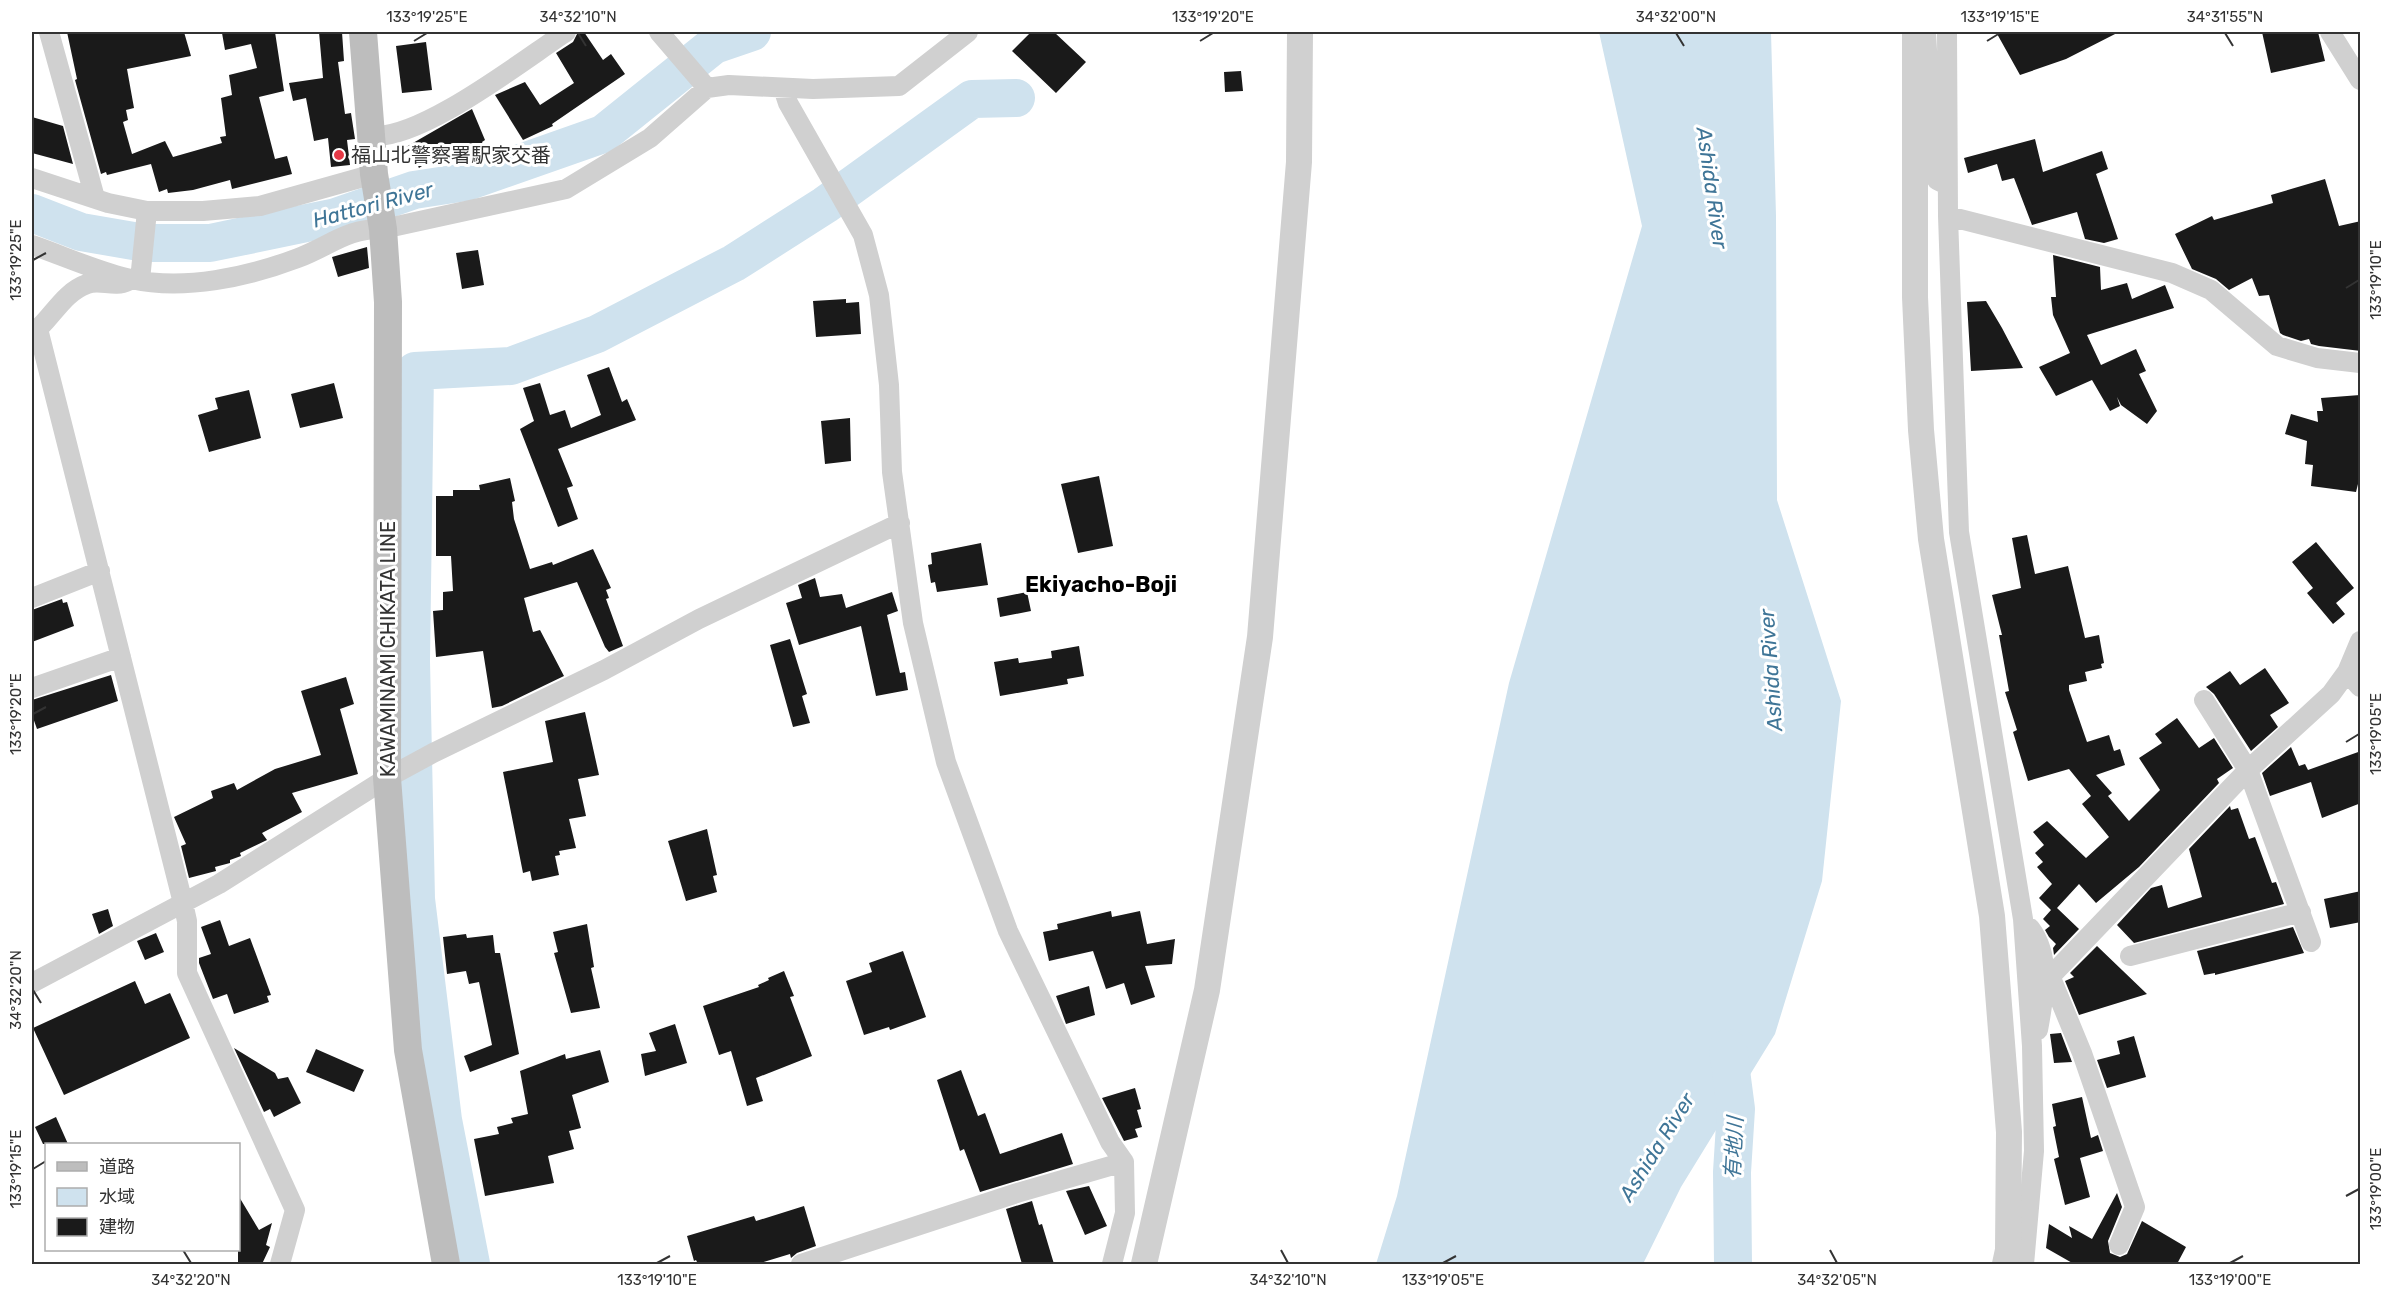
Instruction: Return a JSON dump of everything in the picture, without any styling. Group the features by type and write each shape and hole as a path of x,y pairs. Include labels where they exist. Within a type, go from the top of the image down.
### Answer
{"main road":[{"name":"KAWAMINAMI CHIKATA LINE","path":"363,32 374,177 382,223 388,302 387,777 408,1050 446,1264"}],"street":[{"path":"49,32 95,198"},
{"path":"371,136 387,137 449,110 566,32"},
{"path":"32,245 174,285 249,273 298,258 362,228 566,189 650,138 705,85 783,88 899,86 968,32"},
{"path":"1144,1264 1207,990 1260,637 1299,162 1300,32"},
{"path":"1915,32 1915,297 1921,430 1931,538 1992,916 2009,1132 2008,1250 2005,1264"},
{"path":"1926,32 1934,173 1937,180 1947,185"},
{"path":"1947,32 1947,185 1959,532 2023,918 2032,1046 2034,1150 2024,1264"},
{"path":"2330,32 2353,50 2361,80"},
{"path":"664,36 705,85"},
{"path":"783,88 788,103 863,236 879,295 889,385 892,472 913,623 946,762 1008,931 1110,1142 1124,1162 1125,1213 1112,1264"},
{"path":"32,178 147,215 260,206 374,177"},
{"path":"138,276 147,215"},
{"path":"1948,216 2172,273 2211,290 2277,346 2317,358 2361,363"},
{"path":"138,276 120,285 88,283 66,297 35,331 100,572 183,903 187,921 187,973 295,1210 280,1264"},
{"path":"32,982 183,903 387,777 699,619 900,524"},
{"path":"32,598 100,572"},
{"path":"2032,1046 2037,1041 2049,980 2247,770 2331,694 2347,672 2361,641"},
{"path":"32,688 121,657"},
{"path":"2347,672 2361,687"},
{"path":"2204,700 2247,770 2311,942"},
{"path":"2130,956 2301,912"},
{"path":"2023,918 2035,935 2049,980 2082,1053 2135,1207 2118,1245"},
{"path":"801,1264 1017,1193 1124,1162"}],"water":[{"name":"Ashida River","path":"1599,32 1771,32 1776,216 1777,500 1841,701 1822,881 1775,1034 1681,1187 1643,1264 1376,1264 1397,1196 1509,683 1642,226"}],"building":[{"path":"67,32 184,32 191,56 127,69 134,108 126,110 128,120 123,122 132,154 165,141 173,157 222,143 220,137 226,136 221,98 232,95 229,75 257,68 251,44 225,50 222,33 275,32 284,91 259,97 275,159 287,156 292,174 232,189 230,180 193,190 168,193 167,189 159,192 151,164 107,175 106,172 101,174 75,80 77,79"},
{"path":"319,32 342,32 344,61 338,62 345,114 351,113 355,139 347,140 350,165 331,167 328,138 314,141 306,98 293,101 289,83 323,78"},
{"path":"578,32 584,32 603,60 611,54 625,74 552,124 553,126 523,140 495,95 525,82 540,105 574,83 556,53 573,42"},
{"path":"1031,32 1054,32 1086,62 1056,93 1012,51"},
{"path":"1996,32 2119,32 2066,59 2020,75"},
{"path":"2262,32 2318,32 2325,61 2271,73"},
{"path":"426,42 432,90 402,93 396,46"},
{"path":"1241,71 1243,91 1225,92 1224,72"},
{"path":"472,109 485,140 482,142 486,151 434,165 431,160 419,168 406,147"},
{"path":"32,117 63,126 73,164 32,153"},
{"path":"2035,139 2043,172 2102,151 2108,169 2096,174 2118,239 2104,243 2085,239 2077,212 2032,225 2014,178 2002,181 1997,164 1968,173 1964,158"},
{"path":"2325,179 2339,226 2361,221 2361,351 2319,346 2311,344 2309,339 2301,341 2283,335 2280,333 2269,295 2259,296 2252,278 2229,290 2216,279 2192,269 2175,234 2212,216 2214,220 2273,203 2271,195"},
{"path":"367,247 369,268 338,277 332,257"},
{"path":"478,250 484,285 462,289 456,253"},
{"path":"2053,255 2100,267 2101,290 2127,283 2132,299 2165,285 2174,308 2087,335 2101,365 2136,349 2146,371 2139,374 2157,411 2147,424 2121,405 2117,397 2120,406 2110,411 2092,380 2056,396 2039,367 2070,353 2053,315 2051,297 2056,297"},
{"path":"846,299 846,303 859,302 861,334 816,337 813,301"},
{"path":"1986,301 2023,368 1971,371 1967,302"},
{"path":"609,367 622,402 627,399 636,420 558,449 573,486 567,488 578,519 558,527 520,429 534,421 523,388 540,383 550,415 565,410 571,428 601,415 587,375"},
{"path":"334,383 343,418 300,428 291,394"},
{"path":"249,390 261,438 209,452 198,415 218,409 215,398"},
{"path":"2360,395 2361,472 2356,492 2311,486 2313,465 2305,464 2307,441 2285,434 2291,414 2318,422 2317,411 2323,411 2321,398"},
{"path":"850,418 851,461 825,464 821,421"},
{"path":"1099,476 1113,546 1078,553 1061,484"},
{"path":"510,478 515,501 512,502 514,519 530,569 552,562 553,565 593,549 611,588 606,590 609,598 606,599 623,646 609,652 605,647 577,582 524,598 533,632 540,630 564,676 502,706 492,708 483,651 436,657 433,611 443,610 443,592 453,591 451,556 436,556 436,496 453,496 453,490 480,490 479,485"},
{"path":"2027,535 2035,574 2068,566 2085,638 2099,635 2104,663 2101,664 2102,668 2085,672 2087,681 2069,685 2069,690 2087,742 2109,735 2114,751 2120,749 2125,765 2096,775 2112,793 2108,796 2129,821 2160,790 2139,758 2162,743 2155,734 2177,718 2199,748 2214,738 2233,768 2217,779 2219,783 2139,867 2096,903 2079,884 2057,908 2079,929 2054,955 2053,948 2056,944 2045,930 2050,926 2043,919 2051,910 2039,898 2052,884 2037,867 2043,862 2035,853 2044,845 2033,832 2047,821 2086,858 2109,837 2082,804 2091,796 2069,769 2028,781 2013,732 2017,730 2005,692 2009,691 1999,635 2002,635 1992,595 2021,588 2012,538"},
{"path":"2316,542 2354,588 2336,603 2345,614 2333,624 2307,593 2313,588 2292,562"},
{"path":"981,543 988,585 937,592 935,582 931,583 928,565 932,564 931,553"},
{"path":"815,578 820,597 842,594 846,608 892,592 898,611 887,615 900,673 905,672 908,690 876,696 861,626 799,645 786,603 802,598 798,585"},
{"path":"1027,592 1031,611 1000,617 997,598"},
{"path":"62,599 63,603 67,602 74,626 32,642 32,610"},
{"path":"790,639 807,694 802,696 810,723 793,727 770,645"},
{"path":"1079,646 1084,676 1067,679 1068,684 1000,696 994,662 1018,658 1019,663 1052,658 1051,651"},
{"path":"2265,668 2289,703 2270,715 2278,727 2251,751 2214,694 2206,687 2230,671 2240,685"},
{"path":"111,675 118,701 37,729 32,715 32,700"},
{"path":"346,677 354,704 340,709 358,774 292,793 302,812 262,833 267,840 240,853 241,856 230,860 230,863 215,867 216,871 189,878 181,846 186,844 174,817 213,798 211,791 234,783 237,790 275,769 321,755 301,691"},
{"path":"585,712 599,775 578,779 586,816 569,819 576,848 559,851 560,855 555,856 559,875 532,881 530,871 523,873 503,772 553,762 545,721"},
{"path":"2291,747 2299,766 2305,764 2308,770 2361,751 2361,803 2322,818 2311,782 2270,796 2262,773"},
{"path":"2230,806 2231,810 2238,808 2249,839 2255,837 2272,883 2276,882 2284,904 2134,943 2117,925 2151,888 2162,885 2168,908 2202,897 2189,849"},
{"path":"707,829 717,875 713,876 717,892 686,901 668,841"},
{"path":"2361,891 2361,922 2330,928 2324,899"},
{"path":"108,909 113,926 99,934 92,914"},
{"path":"1111,911 1112,917 1140,911 1147,944 1175,939 1172,964 1145,966 1155,997 1131,1005 1124,983 1106,989 1093,951 1049,961 1043,932 1058,929 1057,924"},
{"path":"220,920 229,946 250,938 271,995 267,996 269,1002 234,1014 227,994 213,999 199,963 199,958 211,954 201,927"},
{"path":"587,924 594,967 591,968 600,1008 571,1013 554,953 558,952 553,932"},
{"path":"2293,927 2304,953 2215,975 2215,973 2204,975 2197,951"},
{"path":"156,933 164,952 145,960 137,941"},
{"path":"466,934 467,938 493,935 495,953 500,953 519,1054 470,1072 464,1056 492,1045 479,982 469,984 466,971 447,974 443,937"},
{"path":"2097,946 2147,994 2079,1015 2065,981 2074,977 2070,973"},
{"path":"903,951 926,1017 890,1030 889,1027 864,1035 846,981 872,972 869,963"},
{"path":"784,971 794,996 790,997 812,1056 756,1078 763,1101 747,1106 731,1051 719,1055 703,1006 759,987 758,985 769,980 768,978"},
{"path":"135,981 145,1004 170,993 190,1038 64,1095 33,1028"},
{"path":"1089,986 1095,1015 1066,1024 1056,996"},
{"path":"675,1024 687,1063 645,1076 641,1054 656,1051 649,1033"},
{"path":"2061,1033 2072,1062 2054,1063 2050,1034"},
{"path":"2134,1036 2146,1077 2107,1088 2097,1060 2120,1054 2117,1041"},
{"path":"234,1048 275,1073 278,1079 288,1077 301,1103 274,1117 270,1109 264,1112"},
{"path":"316,1049 364,1070 354,1092 306,1072"},
{"path":"600,1050 609,1082 572,1095 581,1128 569,1131 574,1149 548,1156 554,1183 485,1196 474,1139 499,1134 497,1127 513,1123 511,1118 528,1114 520,1071 565,1054 566,1059"},
{"path":"961,1070 978,1116 985,1113 1000,1154 1062,1133 1073,1164 980,1192 964,1149 960,1151 937,1080"},
{"path":"1135,1088 1141,1109 1137,1110 1142,1127 1135,1129 1138,1137 1124,1141 1102,1098"},
{"path":"2082,1097 2091,1138 2098,1135 2103,1151 2080,1158 2090,1197 2065,1205 2054,1159 2059,1157 2053,1127 2056,1126 2052,1104"},
{"path":"56,1117 68,1143 43,1144 35,1127"},
{"path":"1089,1186 1107,1226 1085,1235 1066,1191"},
{"path":"2117,1193 2122,1207 2108,1241 2110,1253 2120,1257 2127,1254 2142,1221 2186,1247 2177,1264 2074,1264 2046,1248 2049,1224 2072,1238 2069,1226 2092,1239"},
{"path":"240,1198 259,1230 272,1223 266,1245 270,1247 262,1264 238,1264"},
{"path":"1032,1201 1039,1225 1042,1224 1054,1264 1022,1264 1006,1209"},
{"path":"804,1206 816,1246 797,1253 791,1258 790,1254 757,1264 698,1264 696,1260 694,1261 687,1236 754,1216 756,1221"}],"waterway":[{"name":"Hattori River","path":"32,213 81,232 145,243 210,243 336,217 414,190 466,182 603,134 714,45 752,32"},
{"path":"471,1264 443,1120 416,899 411,661 415,371 511,366 597,334 734,263 825,205 972,99 1016,98"},
{"name":"有地川","path":"1728,1048 1736,1109 1732,1172 1733,1264"}],"place":[{"name":"福山北警察署駅家交番","path":"339,155"}],"district":[{"name":"Ekiyacho-Boji","path":"1101,584"}]}
